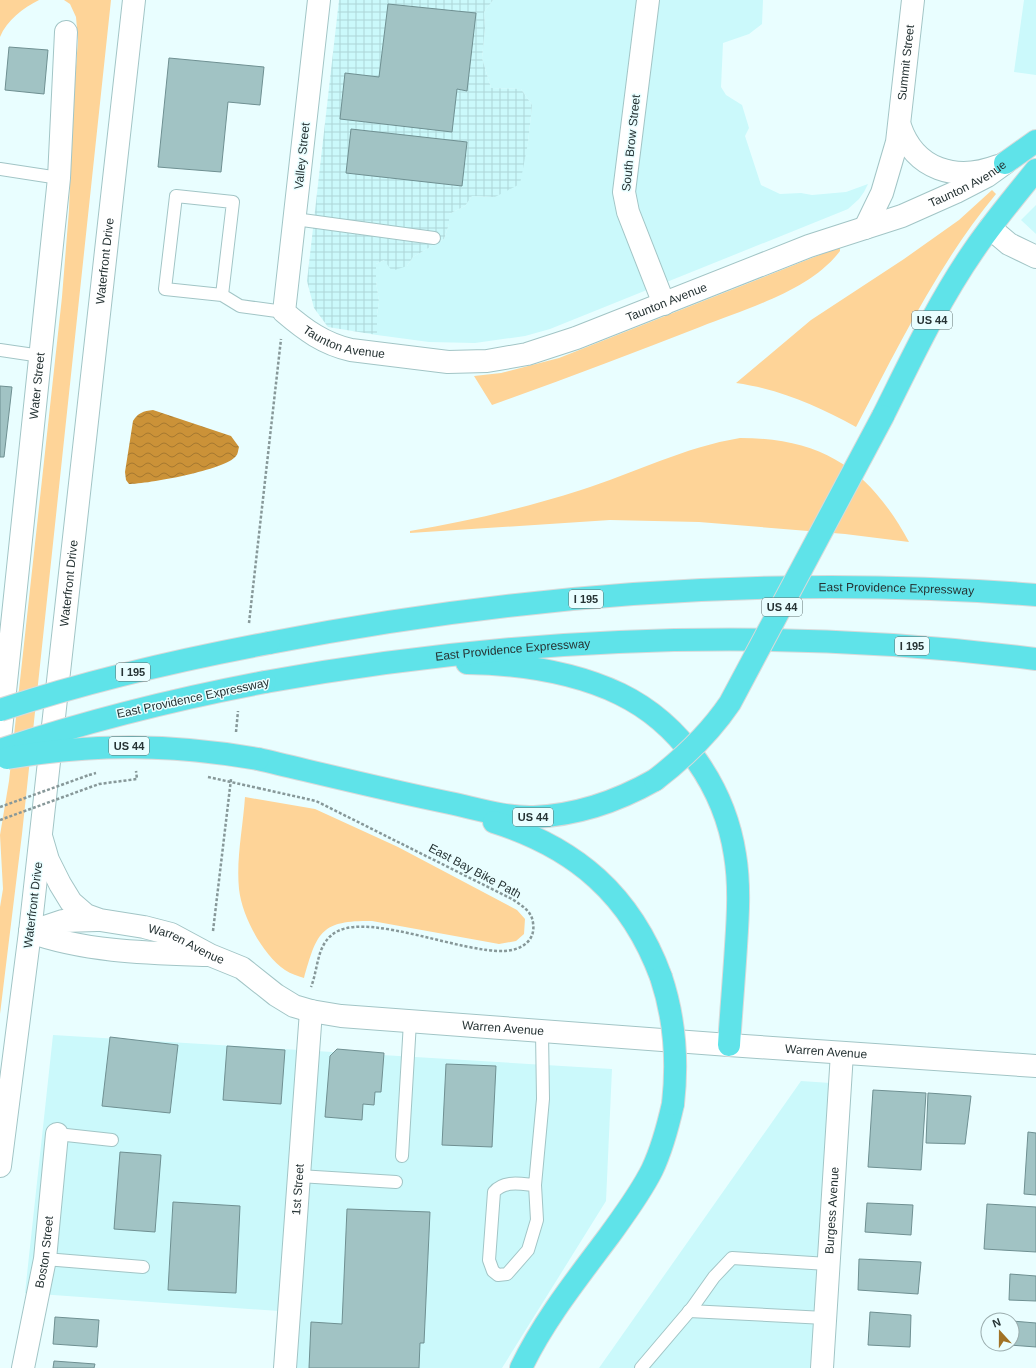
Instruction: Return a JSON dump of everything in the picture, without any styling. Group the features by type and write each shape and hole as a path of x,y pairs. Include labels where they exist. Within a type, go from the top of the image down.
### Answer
{"highway":[{"name":"Taunton Avenue","path":"1005,163 1036,141"},
{"name":"US 44","path":"0,759 86,748 148,746 206,751 258,759 407,795 510,816 533,817 562,814 598,806 636,791 655,780 673,766 700,741 730,703 883,416 945,296 990,228 1036,170"},
{"name":"East Providence Expressway","path":"0,710 47,695 197,657 269,643 463,612 640,595 825,588 967,591 1036,595"},
{"name":"East Providence Expressway","path":"0,750 54,732 130,711 265,682 366,665 523,647 654,640 706,639 874,644 962,650 1036,659"},
{"path":"366,665 477,663 521,668 566,676 593,683 621,694 647,711 678,738 694,756 716,793 731,835 735,856 738,914 729,1045"},
{"path":"407,795 520,831 553,846 585,867 613,894 637,926 647,943 661,977 670,1009 676,1044 676,1062 673,1104 661,1148 644,1185 626,1213 558,1304 535,1341 521,1368"}],"street":[{"name":"Waterfront Drive","path":"0,1166 30,932 134,0"},
{"name":"Valley Street","path":"284,312 319,0"},
{"name":"South Brow Street","path":"648,0 624,192 628,212 664,304"},
{"name":"Summit Street","path":"865,228 882,193 893,157 900,126 913,0"},
{"name":"Water Street","path":"0,739 59,178 63,132 66,32"},
{"name":"Summit Street","path":"900,126 908,145 924,162 935,167 952,171 970,172 981,171 1005,163"},
{"name":"Taunton Avenue","path":"284,312 315,337 339,348 426,360 468,362 506,358 545,349 664,304 809,246 865,228 940,200 987,176 1005,163"},
{"path":"990,228 1009,244 1036,258"},
{"name":"Warren Avenue","path":"41,836 53,871 72,902 86,915 100,920 144,927 171,934 210,955 242,968 284,1001 311,1012 410,1022 542,1032 1036,1066"},
{"path":"30,932 63,921 100,920"},
{"path":"30,932 56,940 97,947 138,952 210,955"},
{"name":"1st Street","path":"285,1368 311,1012"},
{"name":"Burgess Avenue","path":"822,1368 842,1053"},
{"name":"Boston Street","path":"23,1368 45,1260 58,1134"}],"lane":[{"path":"0,169 59,178"},
{"path":"222,295 233,202 176,196 165,289 222,295 240,306 284,312"},
{"path":"295,219 434,238"},
{"path":"0,350 41,356"},
{"path":"402,1156 410,1022"},
{"path":"535,1185 505,1184 499,1186 494,1192 490,1260 493,1271 498,1275 507,1274 528,1250 537,1220 535,1185 543,1099 542,1032"},
{"path":"58,1134 112,1140"},
{"path":"299,1176 396,1182"},
{"path":"641,1368 714,1277 732,1258 828,1264"},
{"path":"45,1260 143,1267"},
{"path":"688,1311 825,1318"}],"path":[{"path":"0,820 99,784 137,779 136,768"},
{"path":"0,807 89,775"},
{"name":"East Bay Bike Path","path":"208,777 316,801 512,899 524,907 532,917 534,927 531,939 520,948 505,951 481,949 384,929 357,927 346,928 332,935 321,948 312,984"}],"shaded area":[{"path":"0,0 39,0 16,15 7,25 0,37"},
{"path":"64,0 111,0 22,834 0,1014 0,907 3,889 0,835 9,781 62,297 69,210 73,107 78,40 76,17 70,4"},
{"path":"339,0 493,0 484,12 485,28 482,58 491,88 521,89 532,105 528,143 520,184 495,197 472,196 465,206 449,214 449,224 444,239 413,257 407,266 392,271 384,260 376,264 376,281 379,302 377,314 377,335 328,327 314,308 307,281"},
{"path":"493,0 763,0 762,24 749,34 723,43 721,87 726,95 742,105 749,128 745,136 761,185 780,194 801,193 812,195 846,192 868,184 864,192 848,209 550,329 525,336 475,343 429,342 377,335 377,314 379,302 376,281 376,264 384,260 407,266 413,257 444,239 449,224 449,214 465,206 472,196 495,197 524,157 528,143 532,105 521,89 491,88 482,58 485,28 484,12"},
{"path":"1024,0 1036,0 1036,75 1014,72"},
{"path":"992,190 996,194 975,221 937,277 903,337 856,427 798,399 768,389 736,383 811,320 904,259 959,220"},
{"path":"1036,205 1036,234 1021,220"},
{"path":"840,248 840,251 827,265 812,277 776,297 622,357 492,405 474,376 501,373 559,358"},
{"path":"740,438 796,444 820,452 841,463 860,477 878,495 894,517 909,542 845,534 699,522 610,520 410,533 410,531 496,514 560,497 679,454 720,442"},
{"path":"245,797 315,809 398,847 517,910 525,919 524,934 516,941 499,944 372,921 341,923 323,932 313,950 304,978 290,973 277,963 254,934 241,900 238,866"},
{"path":"53,1035 612,1069 606,1201 502,1368 289,1368 293,1312 25,1293"},
{"path":"801,1081 845,1084 822,1368 599,1368"}],"water":[{"path":"153,410 231,436 239,447 237,455 229,461 202,471 152,482 129,484 126,480 125,472 133,421 141,413"}],"building":[{"path":"388,4 476,13 467,91 457,89 452,132 340,119 345,73 379,77"},
{"path":"9,47 48,50 44,94 5,90"},
{"path":"169,58 264,67 260,105 228,102 221,172 158,167"},
{"path":"351,129 467,142 462,186 346,173"},
{"path":"0,386 12,387 4,457 0,457"},
{"path":"110,1037 178,1045 170,1113 102,1106"},
{"path":"227,1046 285,1050 281,1104 223,1100"},
{"path":"337,1049 384,1053 381,1092 375,1092 374,1105 363,1104 362,1120 325,1117 330,1056"},
{"path":"446,1064 496,1066 492,1147 442,1145"},
{"path":"873,1090 926,1093 921,1170 868,1167"},
{"path":"928,1093 971,1096 965,1144 926,1143"},
{"path":"1028,1132 1036,1133 1036,1195 1024,1194"},
{"path":"120,1152 161,1155 155,1232 114,1229"},
{"path":"173,1202 240,1206 236,1293 168,1290"},
{"path":"867,1203 913,1205 911,1235 865,1232"},
{"path":"987,1204 1036,1207 1036,1252 984,1249"},
{"path":"347,1209 430,1212 424,1343 420,1343 419,1368 309,1368 311,1322 342,1324"},
{"path":"859,1259 921,1262 918,1294 858,1290"},
{"path":"1010,1274 1036,1276 1036,1301 1009,1300"},
{"path":"870,1312 911,1315 910,1347 868,1345"},
{"path":"55,1317 99,1320 97,1347 53,1344"},
{"path":"1020,1322 1036,1323 1036,1347 1020,1346"},
{"path":"54,1361 95,1364 94,1368 53,1368"}]}
